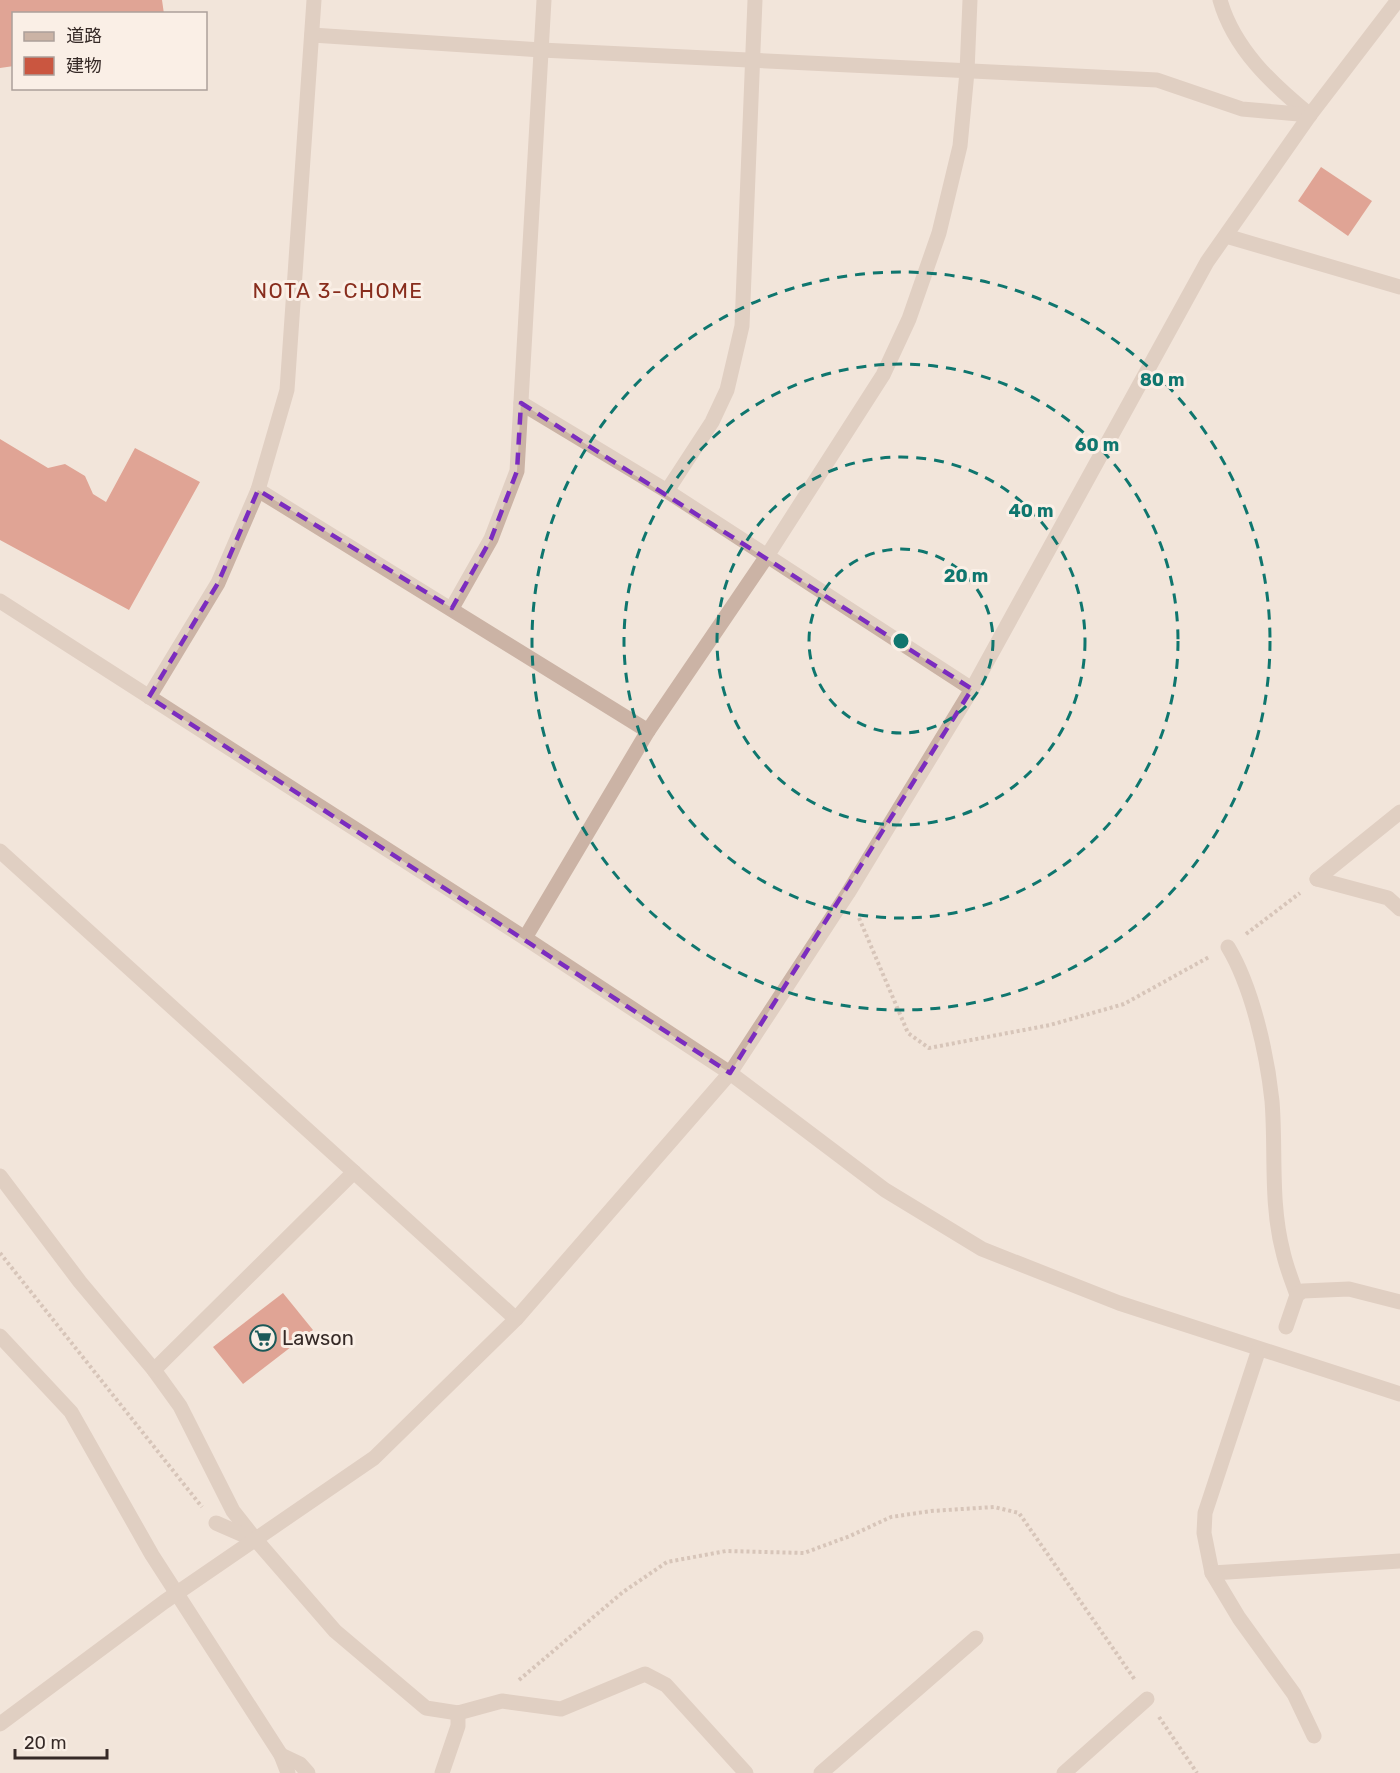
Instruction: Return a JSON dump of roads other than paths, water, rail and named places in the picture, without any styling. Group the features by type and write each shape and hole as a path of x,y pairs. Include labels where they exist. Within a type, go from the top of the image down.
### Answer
{"street":[{"path":"149,697 218,582 258,490 287,390 314,0"},
{"path":"452,608 491,539 517,471 544,0"},
{"path":"667,491 712,422 726,390 742,326 755,0"},
{"path":"525,938 648,731 766,556 883,375 909,319 939,233 957,157 967,72 970,0"},
{"path":"1220,0 1224,13 1251,59 1279,90 1310,115"},
{"path":"0,1724 171,1597 374,1458 516,1318 730,1073 848,893 972,689 1207,262 1310,115 1398,0"},
{"path":"312,35 541,50 1157,80 1242,109 1310,115"},
{"path":"1226,236 1400,287"},
{"path":"521,403 667,491 972,689"},
{"path":"258,490 648,731"},
{"path":"0,601 525,938 730,1073 885,1190 982,1248 1119,1303 1400,1394"},
{"path":"1400,812 1317,879 1388,898 1400,909"},
{"path":"0,851 516,1318"},
{"path":"1228,947 1239,966 1259,1029 1272,1099 1278,1218 1282,1251 1297,1295"},
{"path":"154,1370 354,1172"},
{"path":"0,1176 180,1406 234,1511 256,1540 335,1631 426,1708 458,1713 502,1701 561,1709 645,1674 666,1685 746,1773"},
{"path":"1286,1327 1297,1295 1303,1291 1349,1289 1400,1302"},
{"path":"0,1336 71,1412 152,1555 171,1597 281,1755 288,1773"},
{"path":"1259,1349 1205,1513 1204,1533 1212,1573 1239,1618 1294,1694 1314,1736"},
{"path":"216,1523 256,1540"},
{"path":"1212,1573 1400,1561"},
{"path":"821,1773 976,1638"},
{"path":"1064,1773 1147,1699"},
{"path":"442,1773 458,1726 458,1713"},
{"path":"281,1755 300,1764 308,1773"}],"place":[{"name":"Lawson","path":"263,1338"}],"district":[{"name":"NOTA 3-CHOME","path":"338,290"}]}
